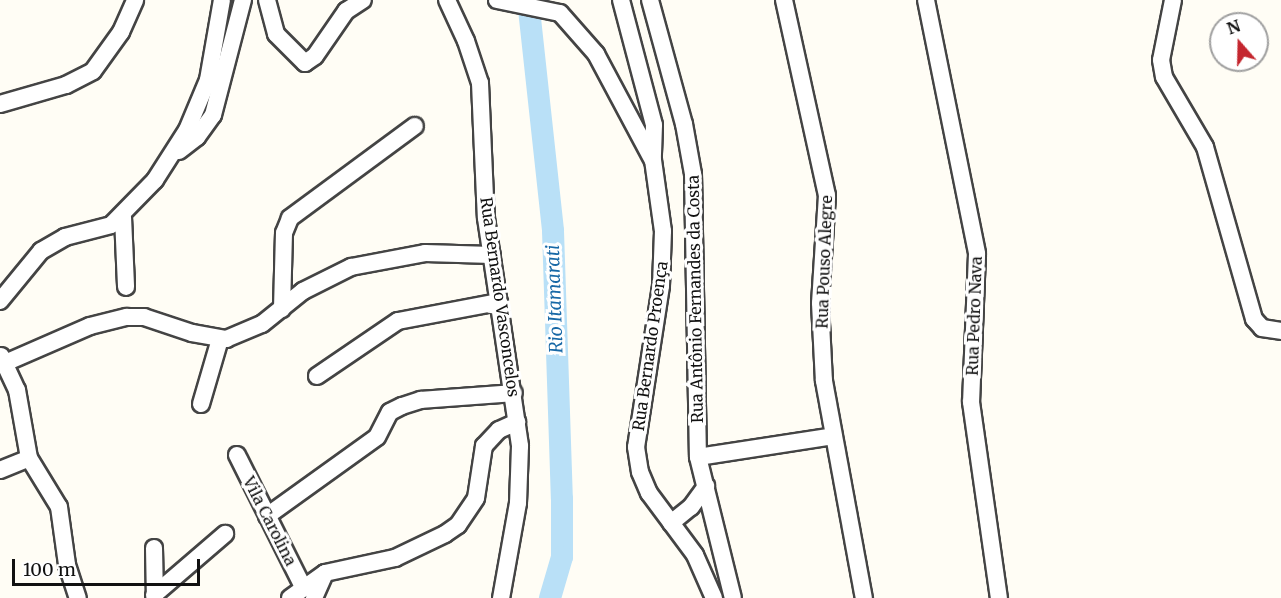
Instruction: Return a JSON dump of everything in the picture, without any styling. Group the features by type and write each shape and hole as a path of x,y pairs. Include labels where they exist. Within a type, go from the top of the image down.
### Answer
{"street":[{"path":"0,104 66,85 93,71 122,32 135,0"},
{"path":"0,301 29,262 52,243 103,228 123,217 173,155 208,80 222,0"},
{"path":"173,155 197,137 213,115 243,0"},
{"path":"267,0 276,34 305,63 315,56 346,11 363,0"},
{"name":"Rua Bernardo Vasconcelos","path":"447,0 466,40 480,83 492,255 517,422 521,470 518,503 501,598"},
{"path":"621,0 654,125 653,160"},
{"name":"Rua Antônio Fernandes da Costa","path":"650,0 684,124 693,174 698,457 733,598"},
{"name":"Rua Pouso Alegre","path":"784,0 827,195 820,303 824,381 864,598"},
{"name":"Rua Pedro Nava","path":"926,0 977,254 970,402 999,598"},
{"path":"1173,0 1161,60 1164,77 1205,147 1254,319 1262,328 1281,331"},
{"path":"506,1 560,13 596,54 653,160"},
{"path":"282,309 284,233 290,218 415,126"},
{"name":"Rua Bernardo Proença","path":"653,160 657,180 663,261 636,447 640,472 649,493 695,555 714,598"},
{"path":"123,217 126,287"},
{"path":"78,598 67,565 59,507 29,458 17,390 3,359 90,326 127,317 144,317 220,339 252,330 303,291 351,267 425,253 492,255"},
{"path":"316,375 398,321 499,302"},
{"path":"201,404 220,339"},
{"path":"267,516 377,437 390,412 402,405 421,399 514,393"},
{"path":"303,595 325,573 395,558 445,534 458,525 476,498 484,446 499,430 517,422"},
{"path":"698,457 833,436"},
{"name":"Vila Carolina","path":"237,455 303,595"},
{"path":"0,470 29,458"},
{"path":"671,523 690,507 706,486"},
{"path":"155,597 225,534"},
{"path":"154,548 155,597"}],"waterway":[{"name":"Rio Itamarati","path":"528,0 553,231 562,557 550,598"}]}
